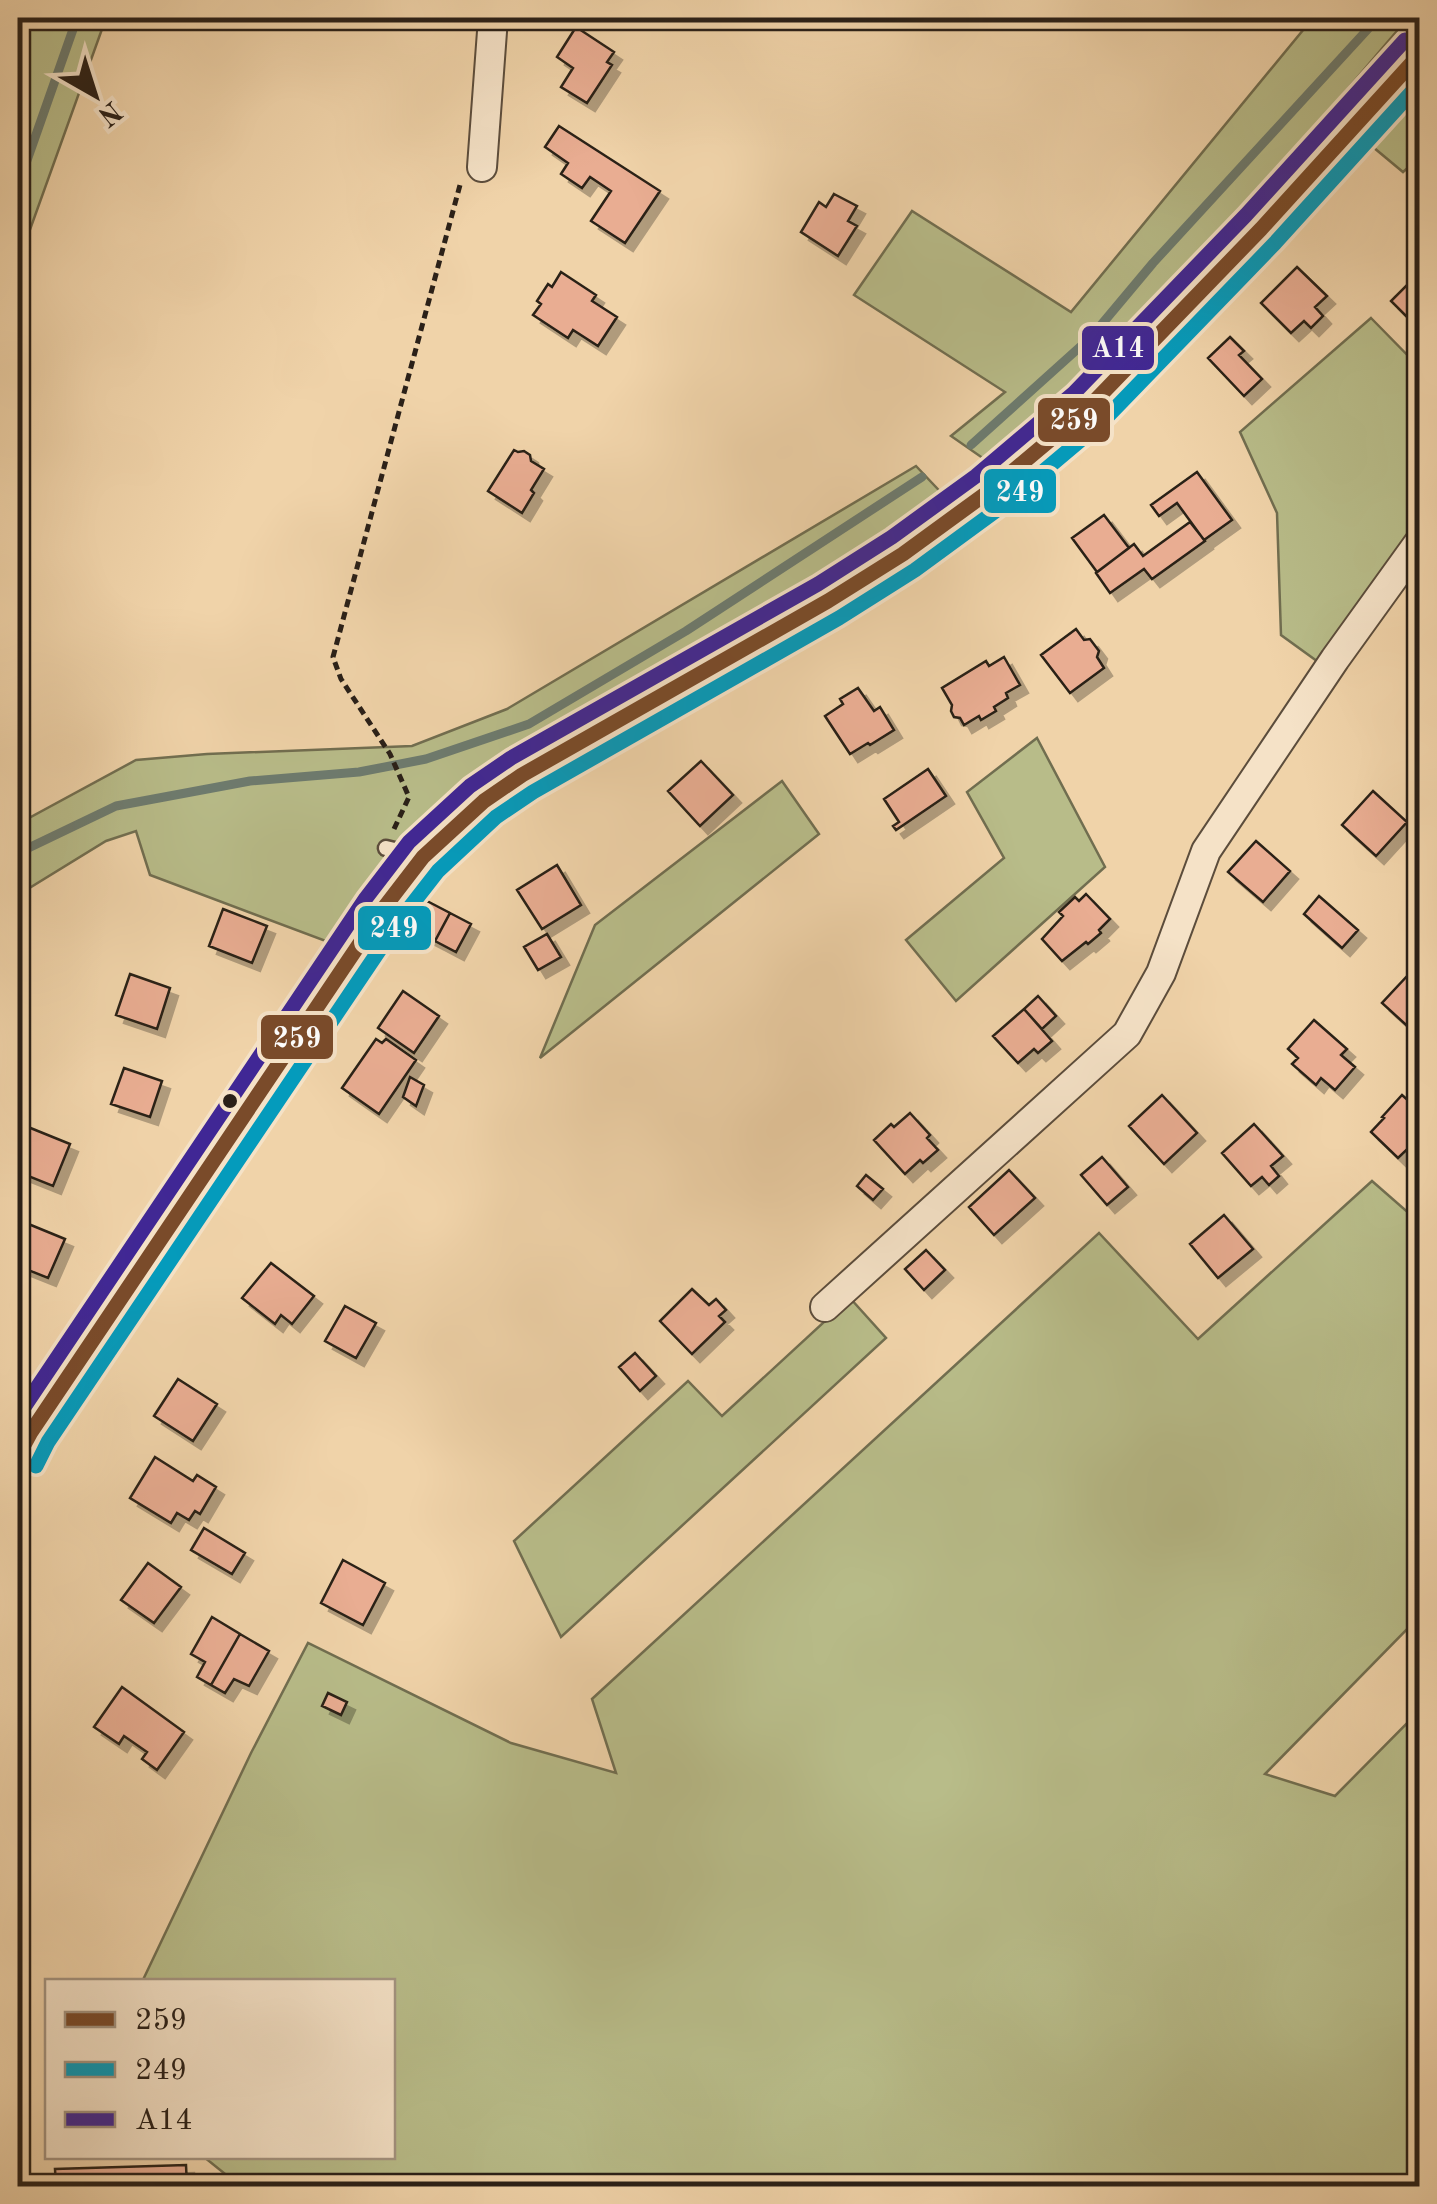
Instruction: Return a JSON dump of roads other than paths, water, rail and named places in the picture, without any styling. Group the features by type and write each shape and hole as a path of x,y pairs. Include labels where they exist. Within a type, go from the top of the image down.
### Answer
{"street":[{"path":"482,160 494,18"},
{"path":"18,1456 356,946 423,856 484,801 522,776 828,601 903,554 988,492 1088,408 1261,229 1417,59"},
{"path":"825,1307 1127,1034 1161,974 1206,851 1420,541"}],"lane":[{"path":"386,848 423,856"}],"waterway":[{"path":"18,186 77,18"},
{"path":"971,445 1091,337 1153,263 1378,18"},
{"path":"18,853 116,806 250,781 359,772 426,759 529,724 686,631 922,477"}]}
